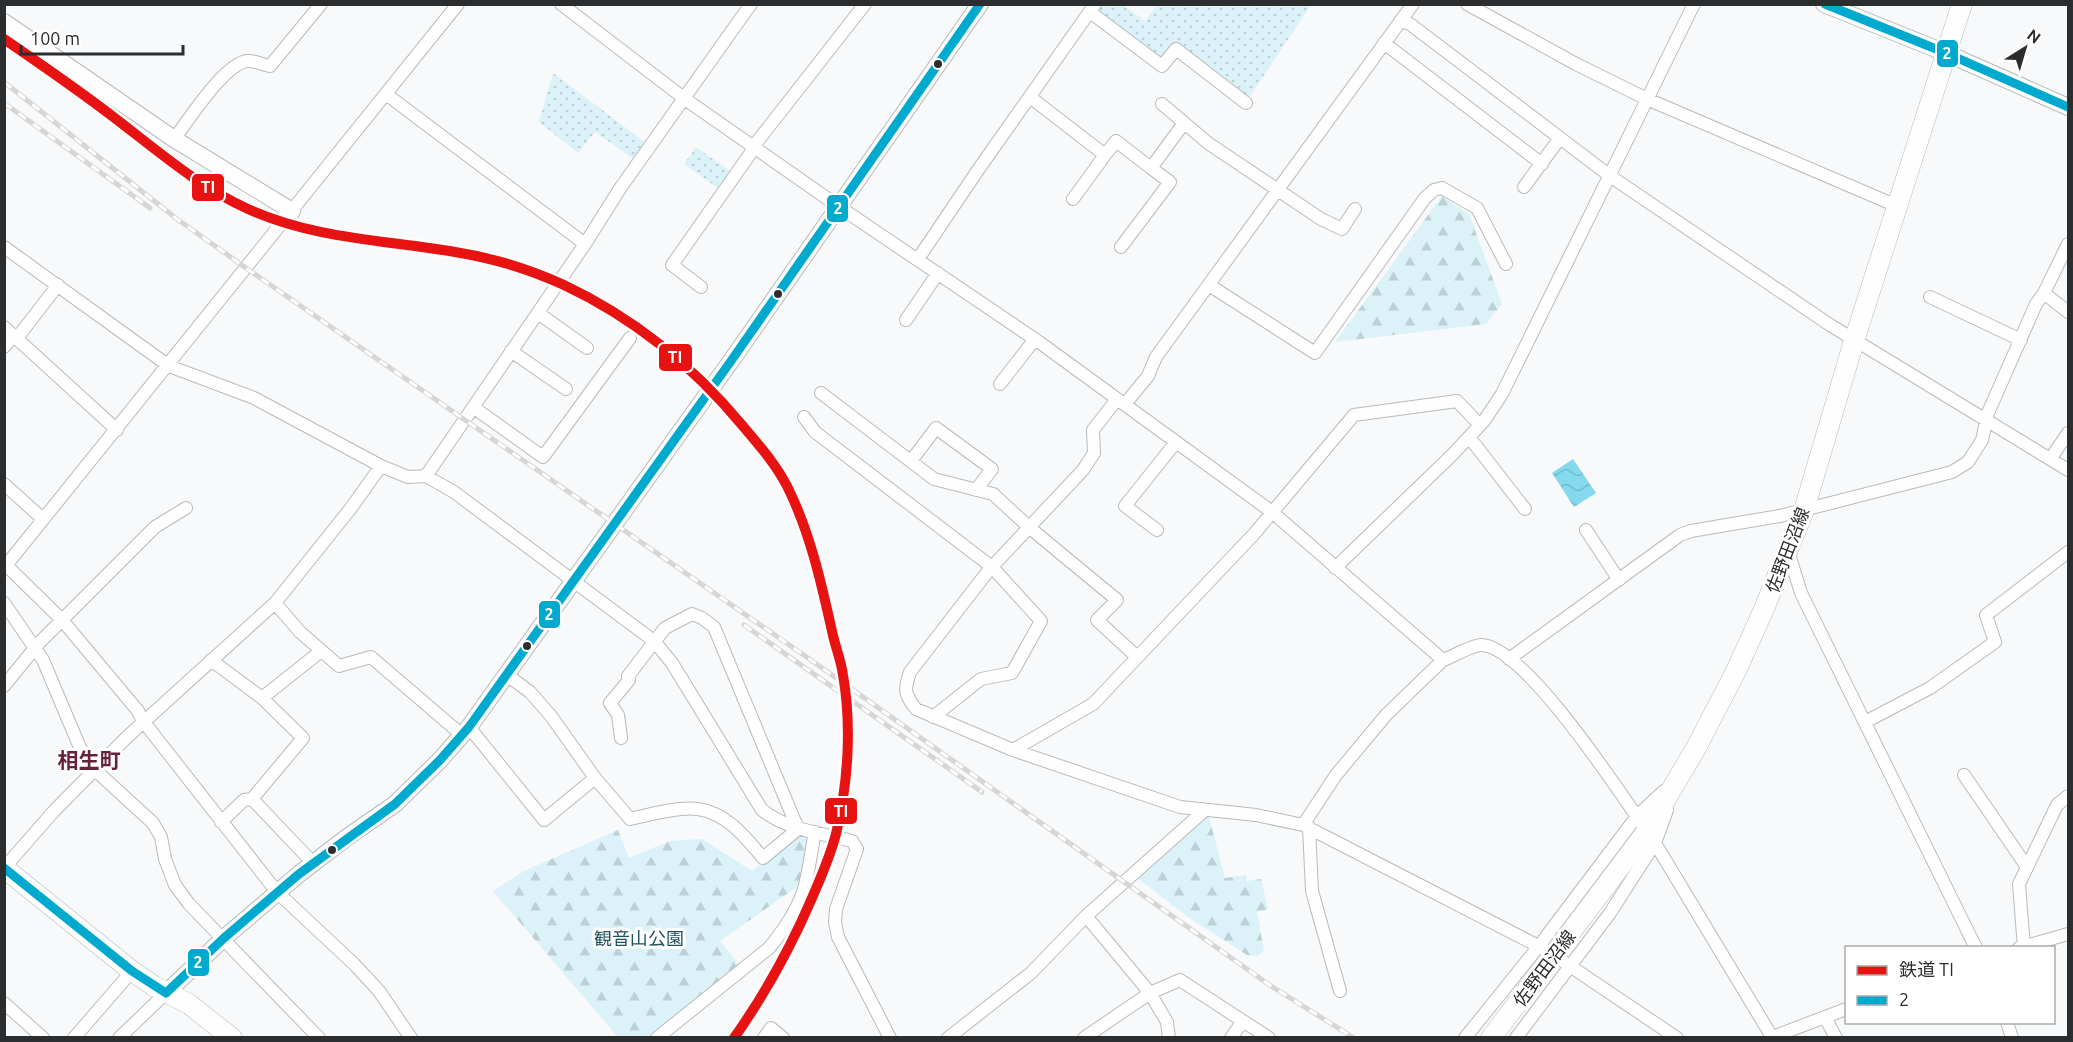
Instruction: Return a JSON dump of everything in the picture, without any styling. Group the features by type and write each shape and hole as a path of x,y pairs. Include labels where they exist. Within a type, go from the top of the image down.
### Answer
{"main road":[{"name":"佐野田沼線","path":"1491,1038 1647,830 1737,671 1803,510 1854,341 1962,4"},
{"path":"4,868 132,971 166,993 189,1004 232,1038"}],"street":[{"path":"174,139 212,89 235,66 251,61 270,66 321,4"},
{"path":"411,1038 379,991 354,964 277,892 143,721 138,711 62,620 5,565 169,366 459,4"},
{"path":"561,4 685,99 1035,339 1272,512 1443,660"},
{"path":"426,476 585,244 621,187 751,4"},
{"path":"701,287 672,265 753,147 864,4"},
{"path":"119,1038 224,938 277,892 395,804 440,760 465,731 574,582 980,4"},
{"path":"1413,4 1156,357 1148,376 1122,403 1114,403 1093,430 1094,453 1083,470 992,567 910,672 905,688 908,700 916,709 1013,750 1180,807 1256,815 1306,826 1541,947"},
{"path":"1467,4 1576,64 1647,99 1897,206"},
{"path":"1335,568 1469,437 1502,394 1694,4"},
{"path":"1824,4 1946,53 2068,107"},
{"path":"918,259 1092,8 1162,66 1176,49 1246,103"},
{"path":"1400,21 1410,24 1610,176 1854,341 2068,470"},
{"path":"4,22 174,139 292,211"},
{"path":"1384,43 1542,164"},
{"path":"386,94 585,244"},
{"path":"1030,96 1105,155"},
{"path":"1162,104 1208,142 1321,219 1342,228 1355,209"},
{"path":"1151,168 1184,123"},
{"path":"1524,187 1560,138"},
{"path":"1073,199 1116,141 1170,182 1121,247"},
{"path":"1209,285 1315,353 1425,198 1434,190 1442,188 1477,208 1506,264"},
{"path":"1509,658 1680,535 1803,510 1952,472 1968,462 1982,440 1988,413 2036,304 2044,293 2068,244"},
{"path":"4,247 169,366 254,398 381,466 408,477 426,476 454,492 654,641 672,663 762,810 774,820 798,829 852,841 857,849 836,909 835,922 838,937 890,1038"},
{"path":"906,320 938,273"},
{"path":"4,347 12,333 58,285"},
{"path":"2044,293 2068,312"},
{"path":"1930,297 2021,340"},
{"path":"538,313 586,348"},
{"path":"12,333 117,430"},
{"path":"473,407 543,457 630,338"},
{"path":"1000,384 1035,339"},
{"path":"511,351 566,388"},
{"path":"821,393 934,479 993,494 1030,528 1117,600 1097,620 1137,657"},
{"path":"1013,750 1093,704 1254,534 1354,415 1457,401 1480,425"},
{"path":"804,417 815,432 992,567 1041,621 1012,673 981,679 933,717"},
{"path":"911,461 936,428 992,469 976,490"},
{"path":"2051,458 2068,433"},
{"path":"1469,437 1525,509"},
{"path":"1157,530 1125,506 1176,442"},
{"path":"4,868 94,770 143,721 275,603 351,508 381,466"},
{"path":"4,484 43,519"},
{"path":"4,686 62,620 155,527 186,508"},
{"path":"1586,530 1619,580"},
{"path":"1788,550 1801,593 1975,946"},
{"path":"1865,722 1930,688 1995,642 1986,615 2068,552"},
{"path":"4,603 36,648 81,750 94,770 153,823 161,837 165,859 175,885 189,904 319,1038"},
{"path":"275,603 300,632 339,666 371,657 465,731 544,820 595,778"},
{"path":"621,738 618,715 610,703 629,680 628,676 665,628 692,614 702,618 714,627 798,829"},
{"path":"1340,991 1312,891 1306,826 1336,776 1386,715 1443,660 1480,645 1497,649 1509,658 1552,700 1647,830 1776,1036 1845,1009"},
{"path":"262,698 321,651"},
{"path":"211,660 262,698 303,738 252,799 244,800 221,822"},
{"path":"507,675 530,692 551,716 595,778 630,819 697,809 713,813 742,832 763,858 798,829"},
{"path":"1964,775 2027,867"},
{"path":"2022,946 2019,884 2057,805 2068,796"},
{"path":"252,799 313,863"},
{"path":"948,1038 1031,972 1086,916 1205,810"},
{"path":"1465,1038 1541,947 1647,830"},
{"path":"1516,1038 1567,964 1610,914 1647,830"},
{"path":"657,1038 769,948 783,931 803,892 815,832"},
{"path":"1086,916 1150,993 1167,1022 1169,1038"},
{"path":"2026,946 2068,934"},
{"path":"1567,964 1677,1038"},
{"path":"74,1038 132,971"},
{"path":"1084,1038 1150,993 1180,980 1269,1038"},
{"path":"4,1004 43,1038"},
{"path":"1825,1017 1836,1038"},
{"path":"1231,1038 1243,1021"},
{"path":"764,1038 771,1028 783,1038"}],"green space":[{"path":"1100,5 1123,5 1145,21 1157,5 1311,5 1248,99 1175,44 1162,61 1094,12"},
{"path":"553,73 646,143 634,159 595,132 578,153 539,122"},
{"path":"696,147 730,171 718,188 684,164"},
{"path":"1442,196 1469,214 1502,304 1486,324 1335,342"},
{"path":"1209,817 1225,878 1246,875 1247,881 1261,879 1268,909 1257,912 1264,951 1257,956 1247,955 1188,917 1136,877 1201,818"},
{"name":"観音山公園","path":"618,830 629,858 670,841 702,839 752,871 799,836 811,840 801,884 720,941 740,966 648,1037 618,1037 493,891 524,871"}],"water":[{"path":"1573,459 1596,493 1574,507 1552,473"}],"railway":[{"path":"4,82 177,219 246,268 808,658 1271,986 1354,1038"},
{"path":"4,103 150,208"},
{"path":"744,625 982,792"}],"rail line":[{"name":"TI","path":"4,39 89,98 196,179 248,209 298,227 324,233 469,254 497,261 551,279 590,298 638,328 683,363 723,403 772,462 795,503 808,539 841,664 846,695 848,735 846,775 834,842 825,867 786,952 767,987 734,1038"}],"transit line":[{"name":"2","path":"4,868 132,971 166,993 224,938 299,874 395,804 440,760 469,727 731,361 980,4"},
{"name":"2","path":"1825,4 1946,53 2068,107"}],"district":[{"name":"相生町","path":"89,760"}]}
